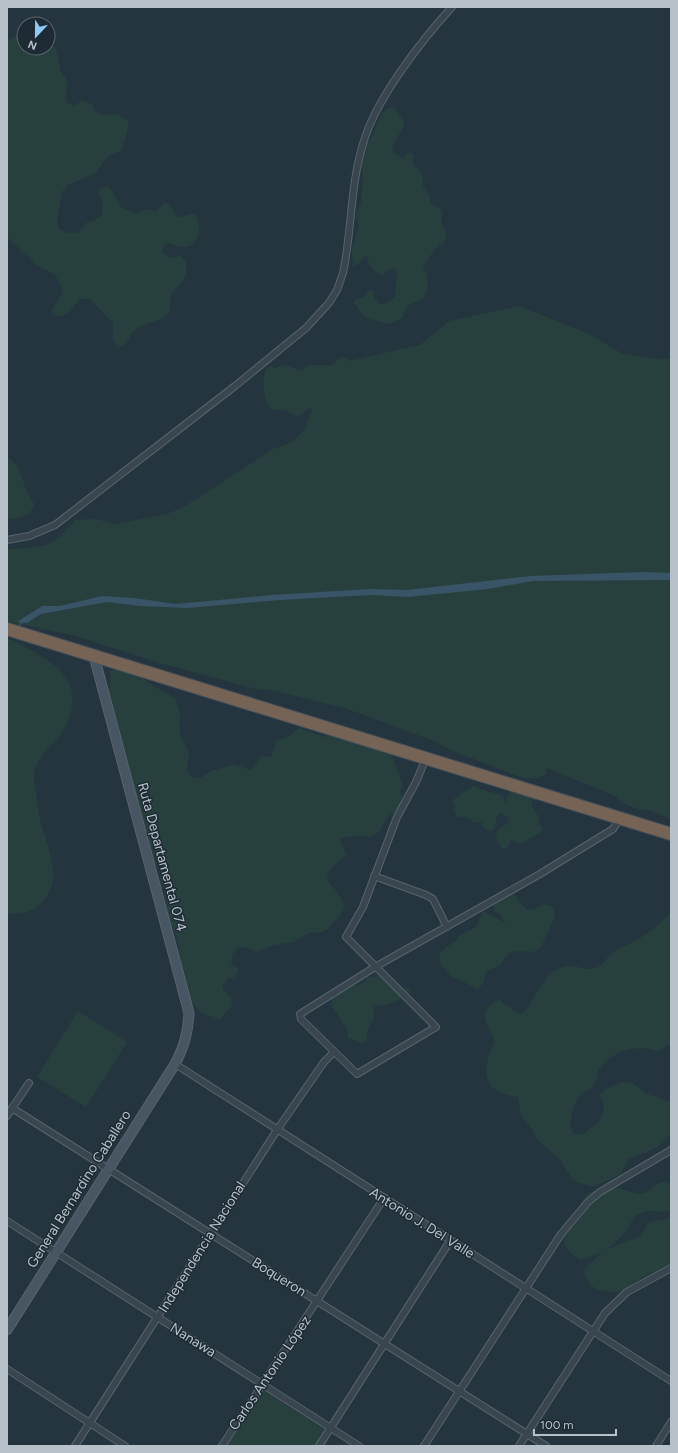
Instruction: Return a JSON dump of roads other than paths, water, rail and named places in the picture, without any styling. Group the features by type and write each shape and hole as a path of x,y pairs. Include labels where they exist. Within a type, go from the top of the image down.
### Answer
{"highway":[{"path":"7,629 671,834"}],"street":[{"path":"7,540 29,536 55,525 235,386 306,328 329,303 337,290 343,273 359,159 367,132 385,98 409,59 427,35 452,7"},
{"name":"Ruta Departamental 074","path":"94,656 189,1013 186,1040 175,1064"},
{"path":"426,758 416,782 397,817 362,907 346,937 375,967 436,1027 357,1074 301,1019 300,1014 375,967 540,874 607,833 613,829 620,818"},
{"path":"374,876 433,899 447,927"},
{"name":"Independencia Nacional","path":"75,1446 277,1130 324,1062 334,1052"},
{"name":"Antonio J. Del Valle","path":"175,1064 671,1381"},
{"name":"General Bernardino Caballero","path":"7,1330 175,1064"},
{"path":"7,1116 29,1083"},
{"name":"Boqueron","path":"12,1108 546,1446"},
{"path":"424,1446 561,1234 588,1202 600,1192 671,1150"},
{"name":"Carlos Antonio López","path":"222,1446 318,1302 384,1198"},
{"name":"Nanawa","path":"7,1221 359,1446"},
{"path":"319,1446 450,1241"},
{"path":"519,1446 592,1331 615,1302 627,1292 671,1268"},
{"path":"7,1368 125,1446"},
{"path":"656,1446 671,1422"}],"water":[{"path":"643,572 671,573 671,580 533,581 488,589 407,597 371,595 280,600 188,608 140,606 107,602 41,614 27,623 17,622 42,606 60,606 102,596 134,598 176,604 272,595 369,589 407,590 530,576"}],"waterway":[{"path":"17,627 23,622"}]}
